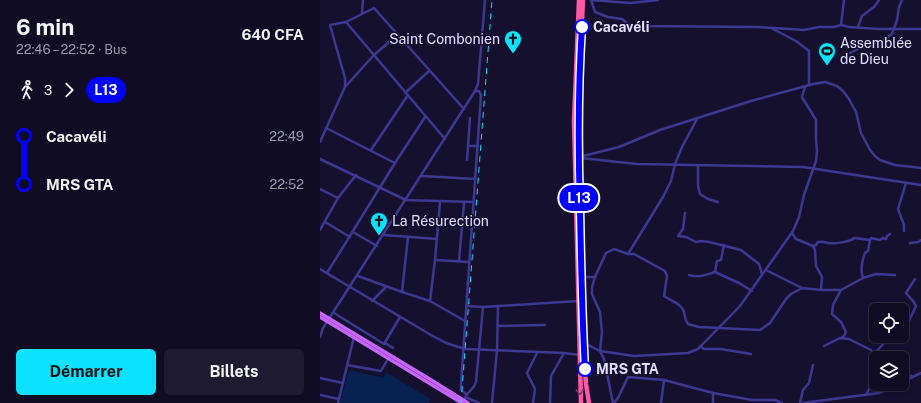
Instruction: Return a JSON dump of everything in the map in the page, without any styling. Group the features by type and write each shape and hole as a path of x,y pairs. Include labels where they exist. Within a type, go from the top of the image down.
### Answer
{"highway":[{"path":"579,0 575,84 579,277 583,343 581,403"},
{"path":"576,158 583,0"},
{"path":"579,277 578,302 582,355 589,403"}],"main road":[{"path":"320,313 354,337 465,400"},
{"path":"320,317 329,320 389,357"}],"street":[{"path":"362,13 363,0"},
{"path":"320,337 323,328 422,176 478,84 485,0"},
{"path":"658,0 630,3 591,0 595,12 622,19 628,24 636,26 804,30 841,25 850,27 921,29"},
{"path":"841,25 844,0"},
{"path":"858,27 862,16 874,7 879,0"},
{"path":"850,53 864,46 871,46 880,42 892,34 902,0"},
{"path":"346,87 345,78 330,25 346,22 373,8 464,109"},
{"path":"346,22 445,139"},
{"path":"770,28 796,41 809,51 809,85"},
{"path":"320,142 346,87 374,55 397,35"},
{"path":"371,150 406,94 429,71"},
{"path":"576,158 619,147 660,130 751,101 825,82 837,86 843,91 855,107 862,136 872,152 880,160 900,166 921,168"},
{"path":"583,343 600,351 643,356 688,353 698,349 740,306 752,291 798,221 804,195 816,160 817,151 816,120 802,97 805,87"},
{"path":"465,400 461,387 462,348 481,95 480,92 475,90"},
{"path":"327,273 395,163 426,117"},
{"path":"467,160 470,118"},
{"path":"628,254 663,197 671,181 675,164 697,118"},
{"path":"326,128 395,163"},
{"path":"468,146 478,146"},
{"path":"576,158 637,164 803,167 921,185"},
{"path":"320,159 406,200 464,203 473,202"},
{"path":"698,165 698,186 700,194 718,202"},
{"path":"320,230 338,198 356,175"},
{"path":"422,176 475,179"},
{"path":"904,231 904,225 898,209 906,183"},
{"path":"320,189 338,198"},
{"path":"430,301 440,202"},
{"path":"460,261 464,203"},
{"path":"686,213 683,229 678,236 686,237 696,242 701,241 724,245 741,250 759,264 763,274"},
{"path":"325,222 350,237"},
{"path":"353,232 376,246"},
{"path":"792,232 796,239 813,246 815,250 816,266 822,277 821,290"},
{"path":"813,246 821,241 834,243 850,241 854,238 870,240 872,238 880,240 883,238 886,239 890,234"},
{"path":"384,235 437,239"},
{"path":"402,292 408,236"},
{"path":"863,278 861,271 862,264 865,253 868,251 870,240"},
{"path":"910,243 921,240"},
{"path":"715,272 717,261 721,260 724,245"},
{"path":"614,403 604,359 600,351 602,323 600,312 592,294 595,276 606,253 614,249 628,254 634,254 665,271 667,276 664,296 681,307 684,311 685,321 688,324 699,328 762,329 770,323 786,298 802,288"},
{"path":"435,260 469,262"},
{"path":"320,269 436,338 462,348 582,355"},
{"path":"766,270 802,288 842,290"},
{"path":"689,275 696,277 715,272 752,291"},
{"path":"824,346 844,336 846,332 841,322 832,314 833,305 842,290 863,278 876,274 895,275"},
{"path":"358,276 386,287 430,301 465,321"},
{"path":"579,277 595,276"},
{"path":"909,321 916,306 914,301 906,293 915,279"},
{"path":"372,301 386,287"},
{"path":"466,306 483,307 578,302"},
{"path":"492,403 497,350 498,306"},
{"path":"916,306 921,306"},
{"path":"465,400 476,385 483,307"},
{"path":"334,313 382,343 393,348"},
{"path":"385,344 400,317"},
{"path":"498,326 544,325"},
{"path":"338,403 354,337"},
{"path":"840,338 856,342 871,351"},
{"path":"877,351 884,343"},
{"path":"700,346 704,349 721,349 751,354"},
{"path":"533,403 534,386 527,373 537,353"},
{"path":"550,403 551,376 564,353"},
{"path":"347,366 381,371 389,357"},
{"path":"813,365 808,383 803,390 802,403 866,395 883,391"},
{"path":"909,378 921,373"},
{"path":"909,374 913,376"},
{"path":"614,403 628,377 664,380 713,393 752,400 775,400 782,403"},
{"path":"320,378 343,383"},
{"path":"661,403 664,380"},
{"path":"866,395 869,389"},
{"path":"713,393 713,403"},
{"path":"320,395 339,399"},
{"path":"465,400 479,403"}],"water":[{"path":"349,370 384,378 386,372 430,399 429,403 340,403"}],"railway":[{"path":"461,403 492,0"}],"bus line":[{"name":"L13","path":"582,27 578,101 578,144 580,253 585,369"}],"place":[{"name":"Cacavéli","path":"582,27"},
{"name":"Saint Combonien","path":"513,54"},
{"name":"Assemblée de Dieu","path":"827,66"},
{"name":"La Résurection","path":"379,236"},
{"name":"MRS GTA","path":"585,369"}]}
